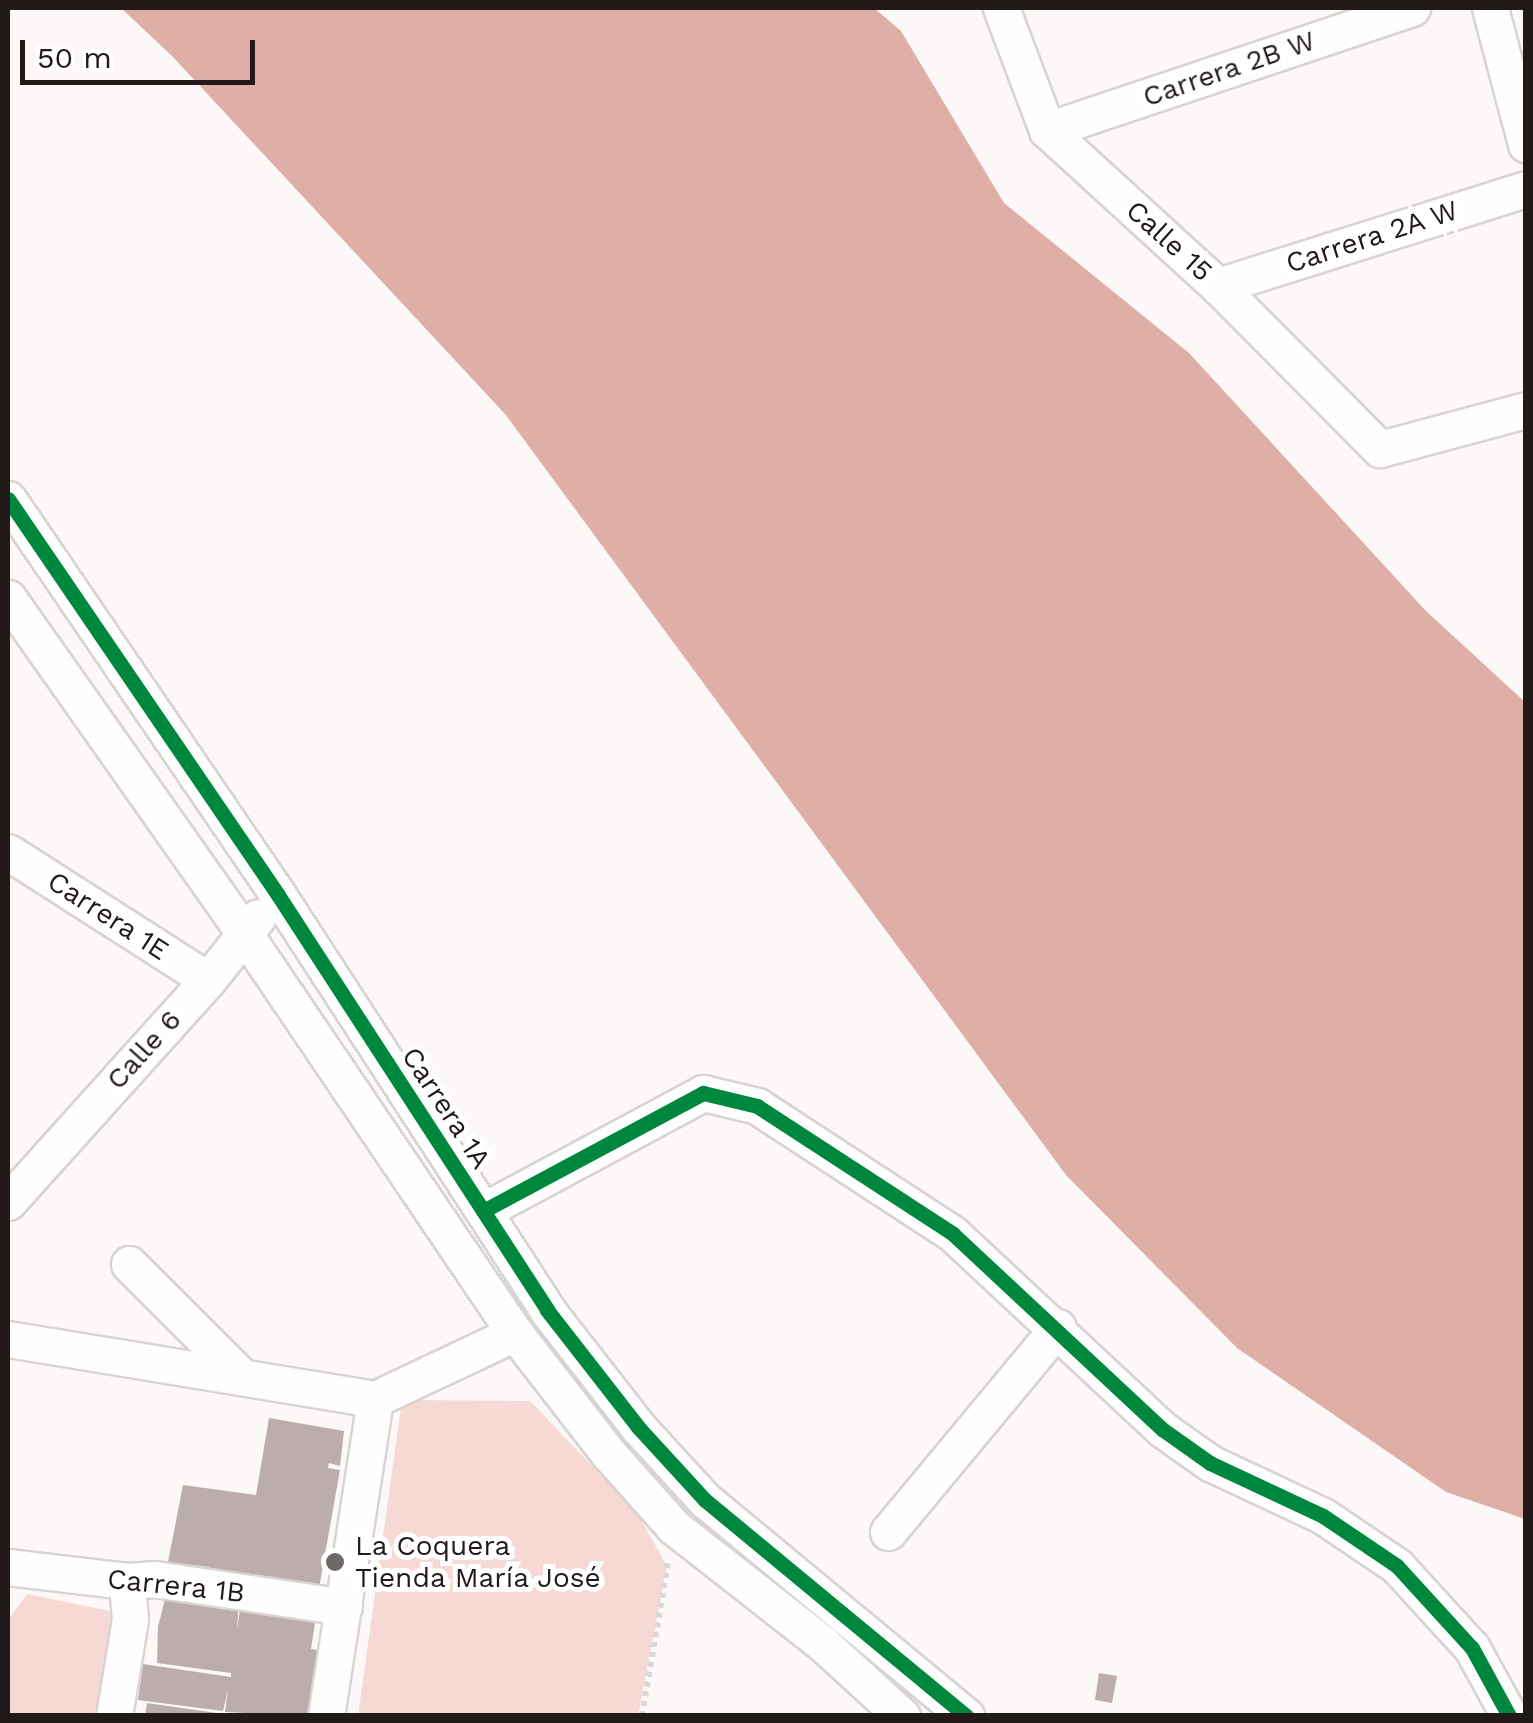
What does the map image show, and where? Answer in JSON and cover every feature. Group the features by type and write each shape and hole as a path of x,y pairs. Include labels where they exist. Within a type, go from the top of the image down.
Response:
{"street":[{"name":"Calle 15","path":"1002,8 1047,130 1218,286 1380,449 1526,410"},
{"name":"Carrera 2B W","path":"1047,130 1412,8"},
{"path":"1490,8 1526,144"},
{"name":"Carrera 2A W","path":"1218,286 1526,188"},
{"name":"Carrera 1A","path":"8,499 278,895 548,1310 638,1427 705,1500 966,1716"},
{"path":"8,598 244,934 515,1334 608,1453 674,1528 822,1643 902,1716"},
{"name":"Carrera 1E","path":"8,852 208,980"},
{"name":"Calle 6","path":"8,1202 208,980 278,895"},
{"path":"482,1210 703,1093 757,1106 954,1234 1162,1429 1210,1463 1323,1516 1397,1566 1472,1648 1509,1716"},
{"path":"129,1264 242,1377"},
{"path":"888,1532 1058,1328"},
{"path":"8,1339 374,1398 515,1334"},
{"path":"326,1716 374,1398"},
{"name":"Carrera 1B","path":"8,1568 127,1581 155,1579 344,1607"},
{"path":"114,1716 130,1619 127,1581"}],"path":[{"path":"642,1716 674,1528"}],"shaded area":[{"path":"121,8 874,8 901,31 1004,203 1189,353 1426,611 1525,702 1525,1519 1446,1492 1237,1348 1066,1175 505,414 173,57"},
{"path":"402,1400 530,1401 637,1513 667,1566 638,1715 358,1716"},
{"path":"27,1594 115,1612 96,1715 8,1716 8,1620"}],"building":[{"path":"269,1418 344,1431 340,1466 329,1463 328,1468 340,1470 319,1588 245,1573 239,1580 207,1576 209,1567 168,1562 183,1485 256,1495"},
{"path":"166,1595 239,1601 237,1629 242,1598 317,1610 311,1649 323,1651 314,1716 225,1712 228,1689 223,1711 138,1700 143,1664 231,1677 231,1673 157,1663 158,1627"},
{"path":"1099,1673 1117,1676 1112,1703 1095,1700"},
{"path":"147,1703 217,1713 217,1716 145,1716"}],"cycle path":[{"path":"8,499 278,895 547,1310 638,1427 705,1500 966,1716"},
{"path":"483,1211 703,1093 757,1106 953,1234 1162,1429 1210,1463 1323,1516 1397,1566 1472,1648 1509,1716"}],"place":[{"name":"La Coquera Tienda María José","path":"335,1562"}]}
